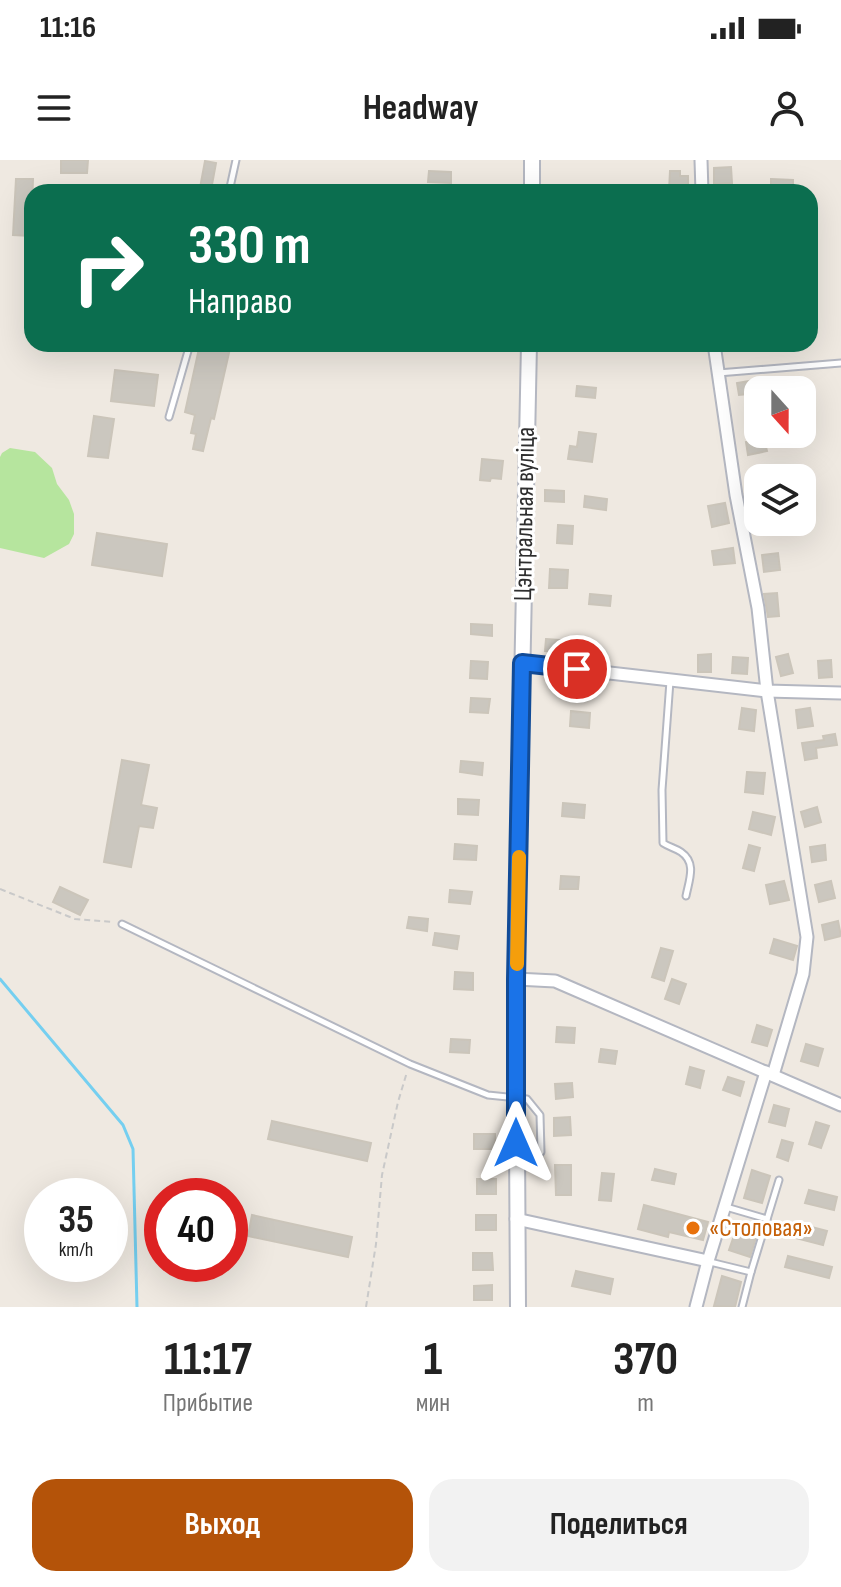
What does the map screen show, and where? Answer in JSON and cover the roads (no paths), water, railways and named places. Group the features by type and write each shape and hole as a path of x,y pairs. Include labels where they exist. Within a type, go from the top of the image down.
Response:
{"street":[{"path":"532,160 532,184"},
{"path":"701,160 702,184"},
{"name":"Цэнтральная вуліца","path":"518,1307 516,979 529,352"},
{"path":"696,1307 725,1207 803,974 807,937 767,691 758,608 736,495 715,352"},
{"path":"522,663 767,691 841,693"},
{"path":"516,979 555,981 841,1105"},
{"path":"516,1219 708,1261"}],"lane":[{"path":"231,184 236,160"},
{"path":"169,417 188,352"},
{"path":"718,373 841,363"},
{"path":"670,680 662,790 663,843 684,854 690,862 686,896"},
{"path":"122,924 410,1064 488,1095 527,1099 540,1115 541,1152 528,1163 516,1166"},
{"path":"742,1307 779,1180"},
{"path":"725,1207 767,1219"},
{"path":"708,1261 751,1272"}],"waterway":[{"path":"0,979 123,1125 133,1149 137,1307"}],"place":[{"name":"«Столовая»","path":"693,1228"}]}
